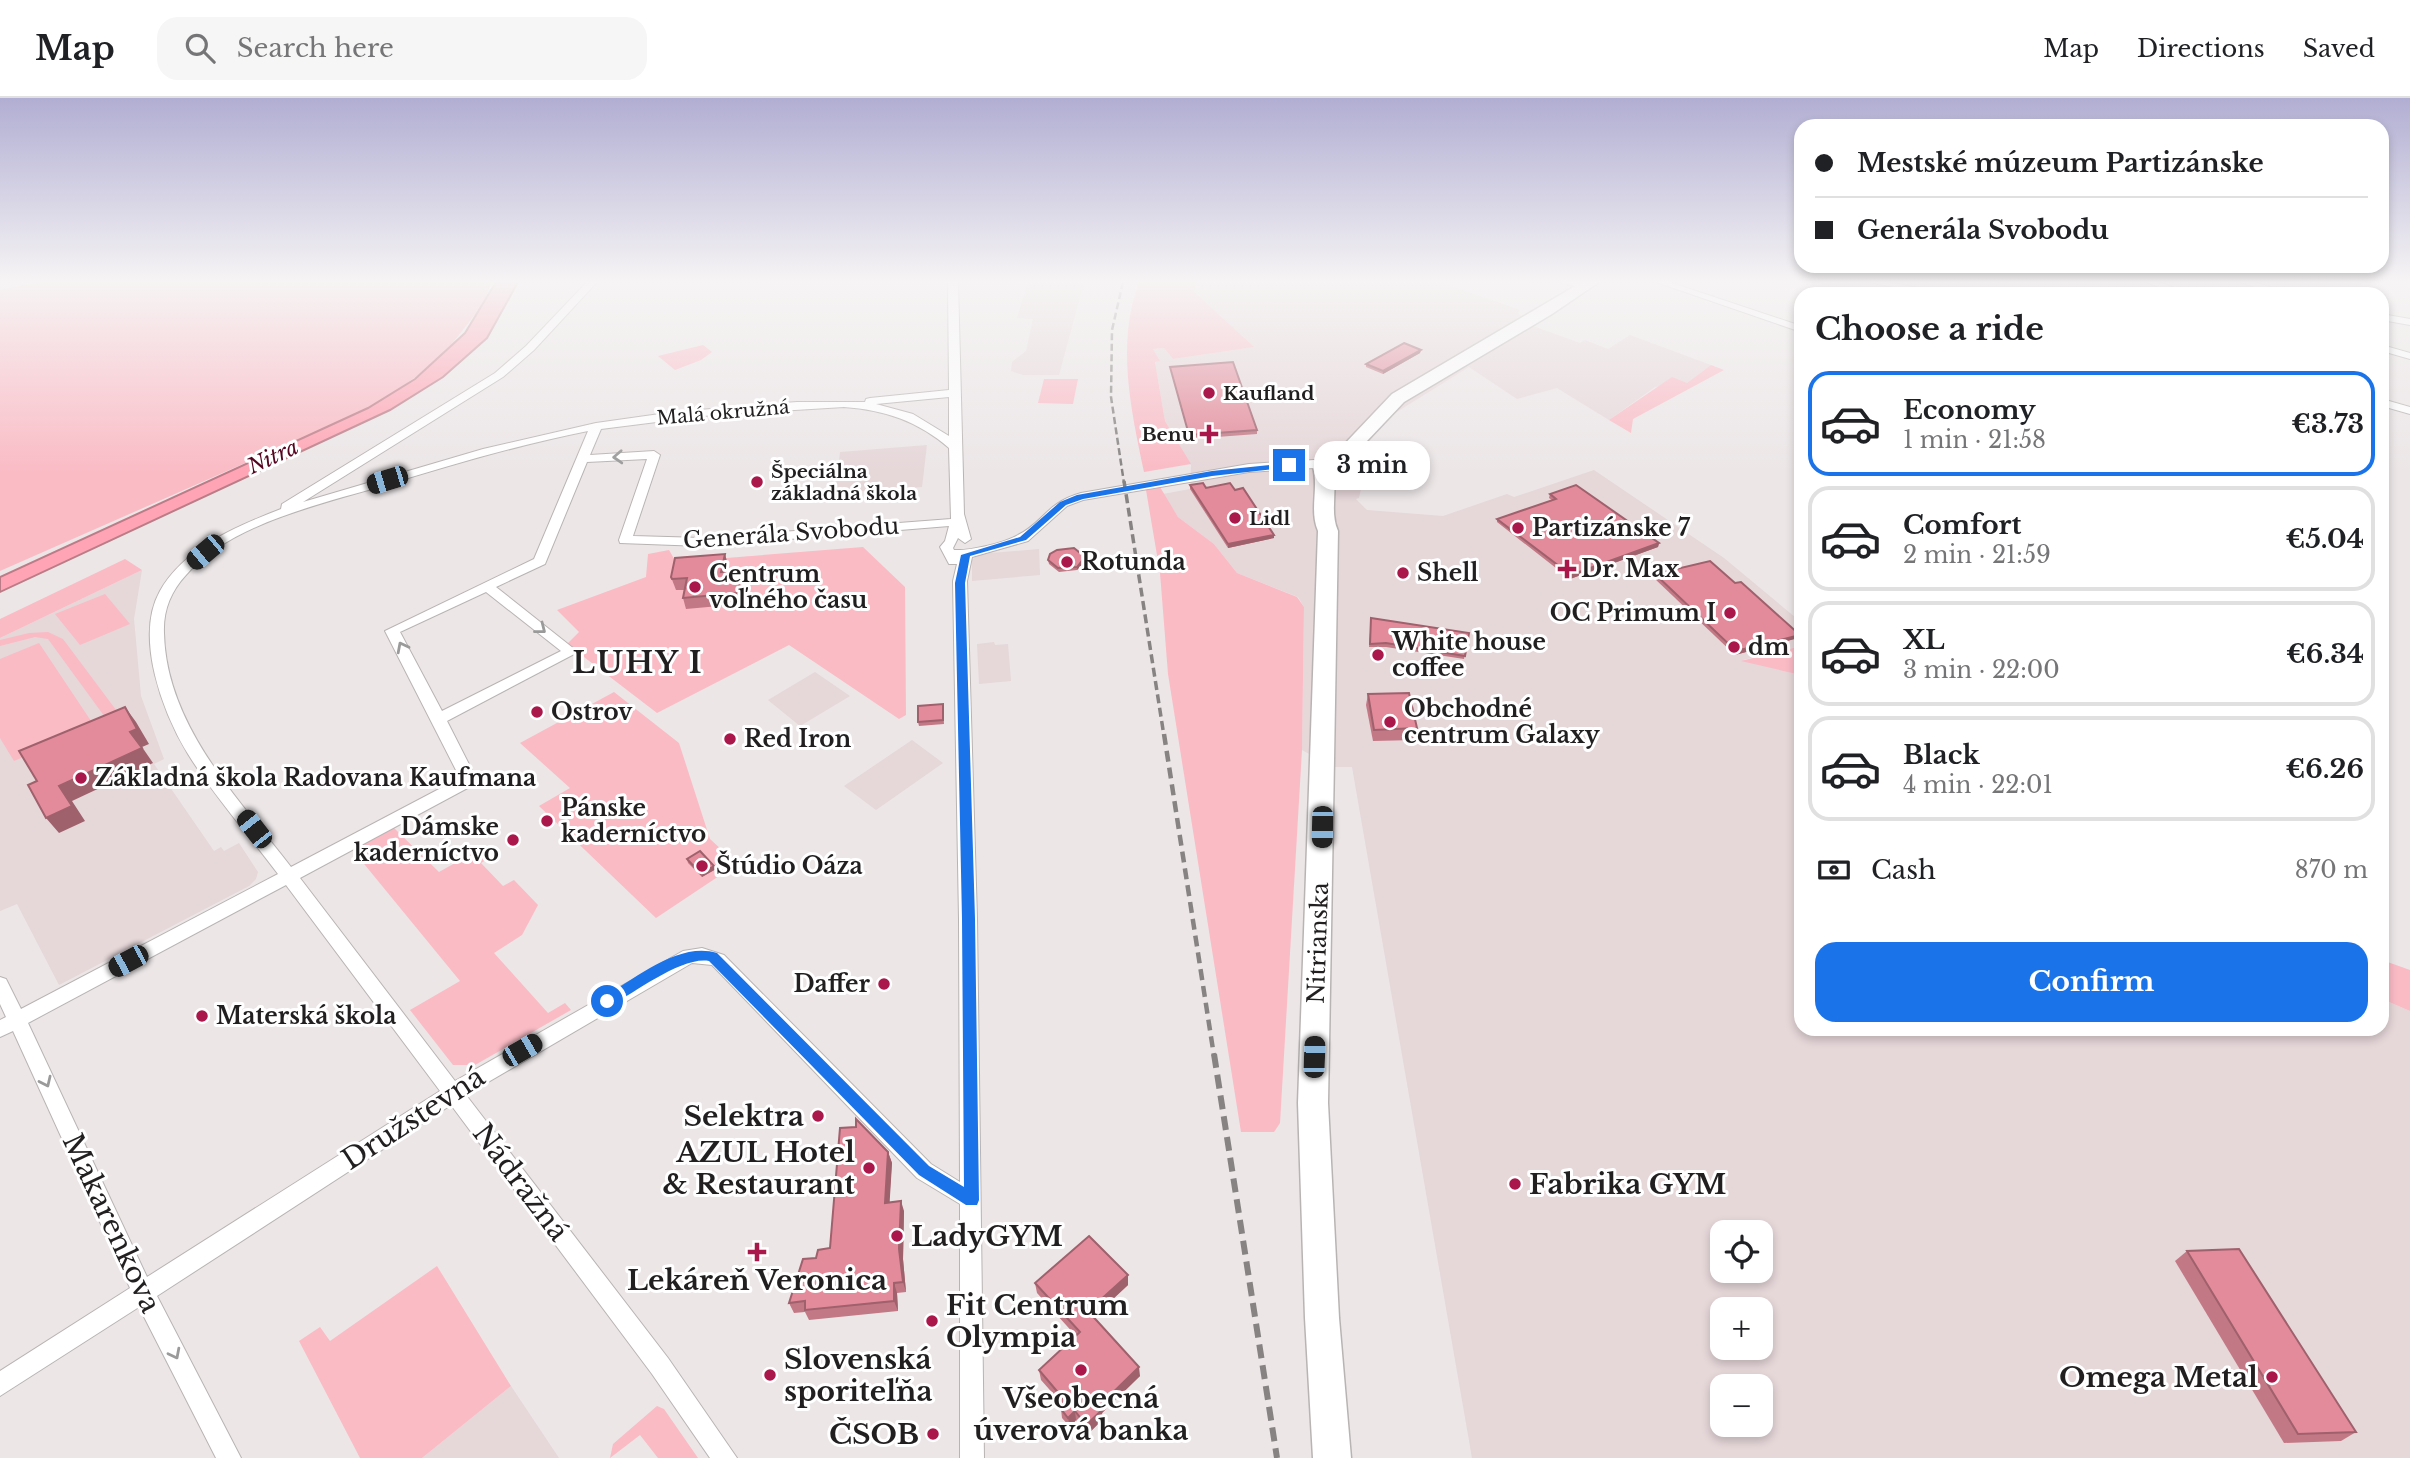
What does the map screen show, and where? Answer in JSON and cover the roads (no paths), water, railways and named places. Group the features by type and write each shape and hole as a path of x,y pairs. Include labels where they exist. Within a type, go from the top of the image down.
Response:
{"main road":[{"path":"1326,460 1398,398 1486,345"},
{"name":"Nitrianska","path":"1326,460 1339,481 1335,518 1328,531 1327,553 1324,773 1313,1103 1322,1318 1332,1458"}],"street":[{"path":"273,516 499,375 532,345"},
{"path":"955,345 957,518 964,547 960,581 968,919 972,1458"},
{"path":"2389,350 2410,356"},
{"name":"Malá okružná","path":"200,759 180,725 167,690 160,659 158,611 167,589 205,552 241,531 273,516 465,457 596,426 717,412 850,404 956,393"},
{"name":"Malá okružná","path":"850,404 907,415 939,432 955,447"},
{"path":"2389,404 2410,411"},
{"path":"9,1025 469,780 392,631 533,566 543,558 596,426"},
{"name":"Generála Svobodu","path":"583,459 654,455 625,540 702,542 957,518"},
{"path":"964,547 1022,538 1063,503 1081,497 1249,468 1326,460"},
{"path":"435,713 571,652 488,587"},
{"name":"Nádražná","path":"200,759 660,1366 724,1458"},
{"name":"Družstevná","path":"0,1384 453,1091 680,960 702,955 713,957 720,963 924,1171 971,1200"},
{"name":"Makarenkova","path":"0,985 9,1025 229,1458"}],"water":[{"name":"Nitra","path":"451,345 479,345 443,377 390,410 0,592 0,577 368,408 415,379"}],"railway":[{"path":"1112,345 1111,397 1124,483"},
{"path":"1124,481 1164,736"},
{"path":"1164,734 1214,1056"},
{"path":"1214,1054 1277,1458"}],"place":[{"name":"Kaufland","path":"1209,393"},
{"name":"Benu","path":"1209,434"},
{"name":"Špeciálna základná škola","path":"757,482"},
{"name":"Lidl","path":"1235,518"},
{"name":"Partizánske 7","path":"1518,528"},
{"name":"Rotunda","path":"1067,562"},
{"name":"Dr. Max","path":"1567,569"},
{"name":"Shell","path":"1403,573"},
{"name":"Centrum voľného času","path":"695,587"},
{"name":"OC Primum I","path":"1730,613"},
{"name":"dm","path":"1734,647"},
{"name":"White house coffee","path":"1378,655"},
{"name":"Ostrov","path":"537,712"},
{"name":"Obchodné centrum Galaxy","path":"1390,722"},
{"name":"Red Iron","path":"730,739"},
{"name":"Základná škola Radovana Kaufmana","path":"81,778"},
{"name":"Pánske kaderníctvo","path":"547,821"},
{"name":"Dámske kaderníctvo","path":"513,840"},
{"name":"Štúdio Oáza","path":"702,866"},
{"name":"Daffer","path":"884,984"},
{"name":"Materská škola","path":"202,1016"},
{"name":"Selektra","path":"818,1116"},
{"name":"AZUL Hotel & Restaurant","path":"869,1168"},
{"name":"Fabrika GYM","path":"1515,1184"},
{"name":"LadyGYM","path":"897,1236"},
{"name":"Lekáreň Veronica","path":"757,1252"},
{"name":"Fit Centrum Olympia","path":"932,1321"},
{"name":"Všeobecná úverová banka","path":"1081,1370"},
{"name":"Slovenská sporiteľňa","path":"770,1375"},
{"name":"Omega Metal","path":"2272,1377"},
{"name":"ČSOB","path":"933,1434"}],"district":[{"name":"LUHY I","path":"638,663"}]}
